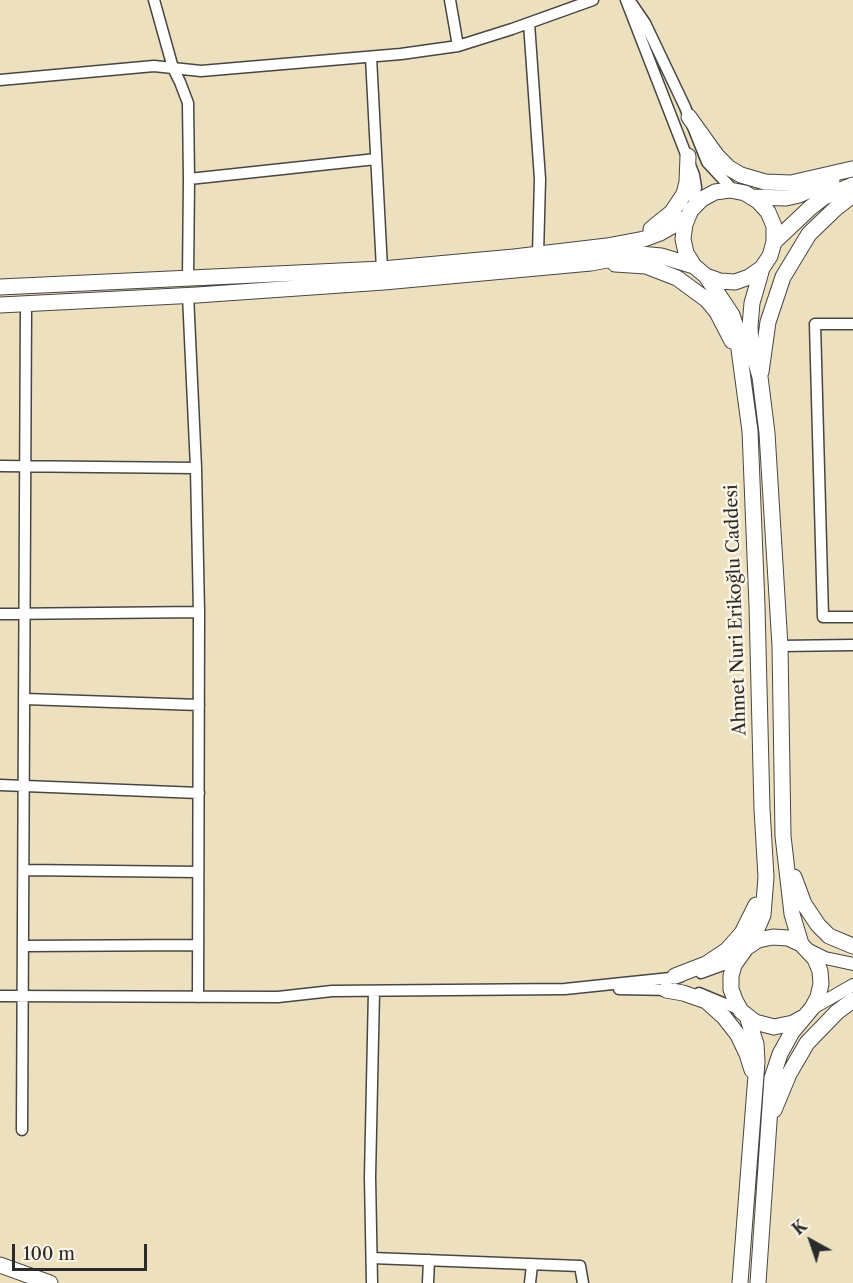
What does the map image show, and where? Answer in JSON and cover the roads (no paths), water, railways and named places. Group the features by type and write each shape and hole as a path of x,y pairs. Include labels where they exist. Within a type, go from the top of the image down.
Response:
{"main road":[{"path":"689,117 717,156 729,168 753,179 791,183 852,169"},
{"path":"629,242 661,223 679,204 687,182 688,156"},
{"path":"751,197 786,198 799,195 852,169"},
{"path":"774,242 805,212 825,197 853,185"},
{"path":"700,271 686,254 683,239 685,224 702,199 715,192 734,191 758,201 768,212 774,226 774,242 770,256 762,268 752,303 750,326 752,346 760,377 767,433 780,646 783,836 792,914 804,947"},
{"path":"760,377 768,321 783,277 809,234 853,195"},
{"path":"0,287 382,269 538,254 629,242 660,234 691,213"},
{"path":"0,305 384,282 591,263 640,254 661,256 720,281 735,282 749,277 762,268"},
{"path":"591,263 646,266 677,278 701,295 717,312 740,360"},
{"name":"Ahmet Nuri Erikoğlu Caddesi","path":"700,271 732,315 738,339 750,431 766,876 763,915 753,938 743,951"},
{"path":"783,836 797,888 818,925 830,936 853,946"},
{"path":"675,976 706,963 735,941 748,923 766,876"},
{"path":"740,1283 755,1091 756,1044 744,1013 735,1000 731,989 731,976 734,965 743,951 758,940 773,937 788,938 804,947 815,959 820,971 821,984 818,997 792,1032 775,1066 772,1078 758,1283"},
{"path":"666,990 706,1001 724,1017 738,1035 747,1054 755,1091"},
{"path":"768,1127 798,1056 816,1032 853,1000"},
{"path":"744,1013 764,1025 774,1027 784,1026 807,1013"},
{"path":"0,1265 50,1283"}],"street":[{"path":"154,0 173,68 188,103 188,279"},
{"path":"450,0 458,46"},
{"path":"0,80 154,66 201,71 371,57 458,46 529,24 593,0"},
{"path":"627,0 645,23 689,117 707,162 734,191"},
{"path":"627,0 696,181 691,213"},
{"path":"529,24 540,179 538,254"},
{"path":"371,57 382,269"},
{"path":"189,179 376,159"},
{"path":"188,295 196,468 199,612 198,997"},
{"path":"22,1130 26,304"},
{"path":"853,324 815,324 822,617 853,617"},
{"path":"0,466 196,468"},
{"path":"0,614 199,612"},
{"path":"780,646 853,645"},
{"path":"25,699 199,705"},
{"path":"0,785 198,793"},
{"path":"24,870 198,872"},
{"path":"24,946 198,945"},
{"path":"804,947 825,958 853,964"},
{"path":"0,996 278,997 332,991 565,988 690,976 731,961 743,951"},
{"path":"807,1013 853,985"},
{"path":"591,986 701,993 744,1013"},
{"path":"372,1283 370,1177 374,991"},
{"path":"372,1258 580,1266 583,1283"},
{"path":"428,1283 429,1260"},
{"path":"531,1283 532,1265"}]}
